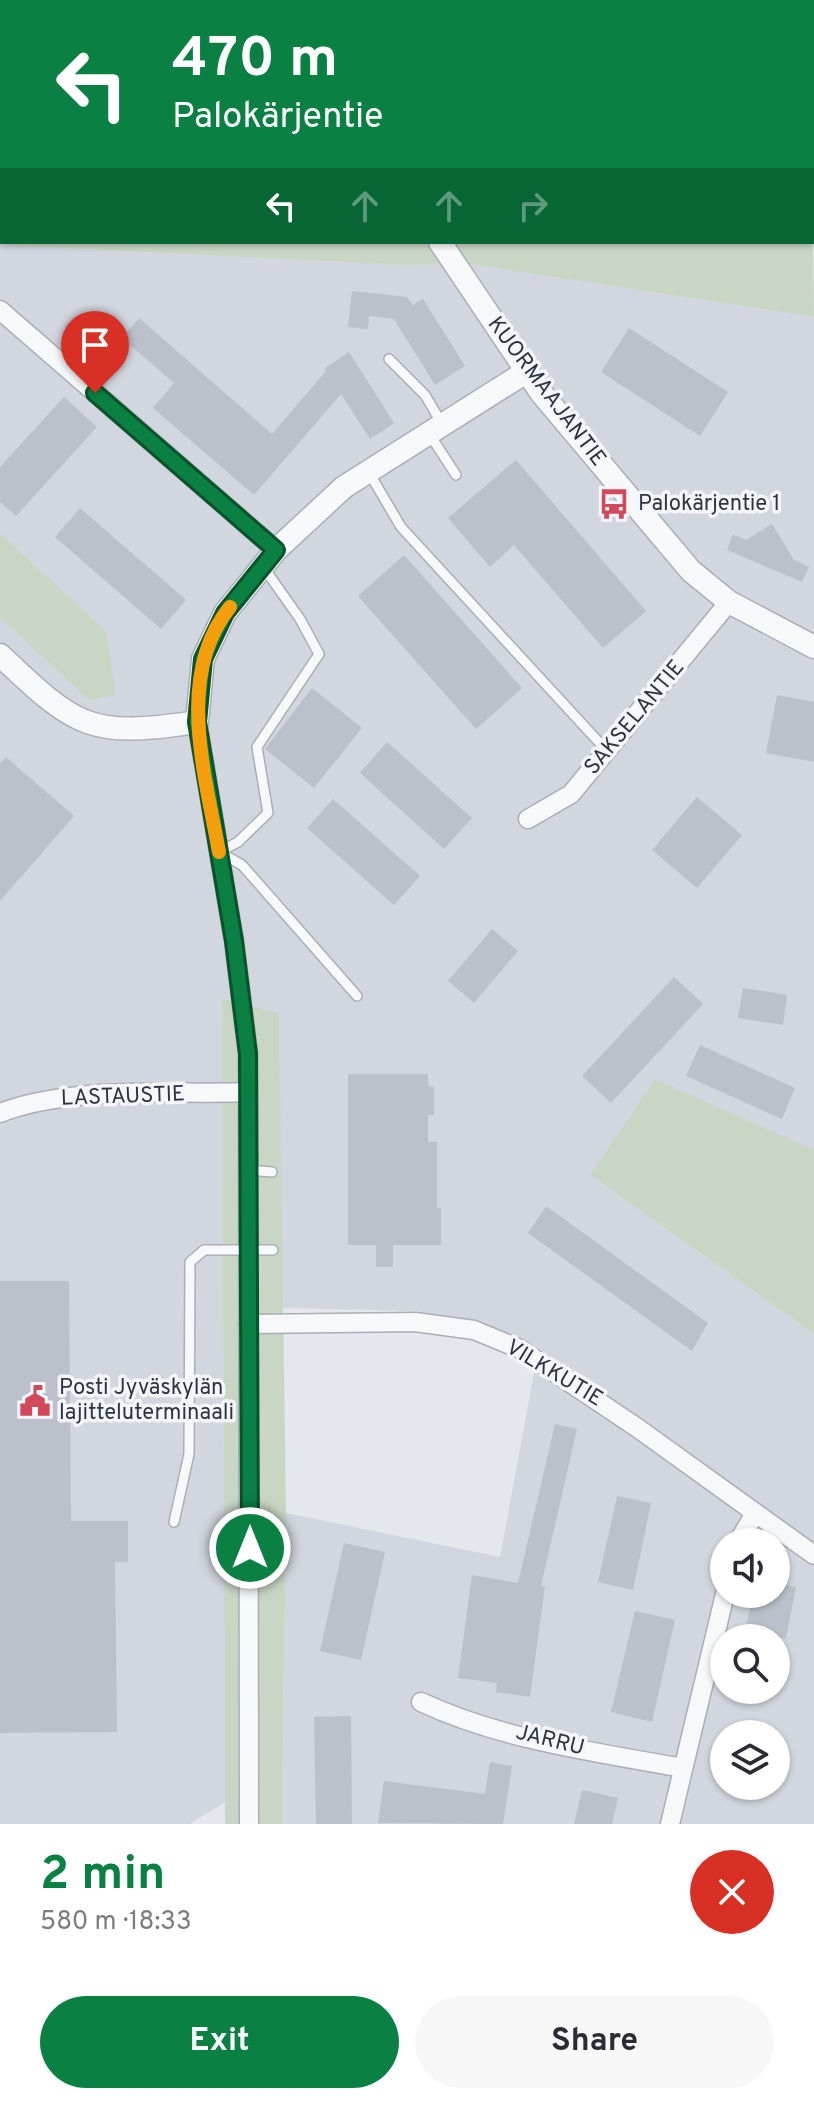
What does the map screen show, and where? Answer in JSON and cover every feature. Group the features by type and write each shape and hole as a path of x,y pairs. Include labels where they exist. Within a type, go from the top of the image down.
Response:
{"street":[{"name":"KUORMAAJANTIE","path":"441,244 526,372 642,516 691,571 729,602 814,647"},
{"path":"0,310 269,558"},
{"path":"249,1824 248,1092 245,1017 197,722 203,659 225,613 269,558 344,487 526,372"},
{"name":"SAKSELANTIE","path":"528,819 571,794 729,602"},
{"path":"0,655 53,706 85,724 123,730 197,722"},
{"name":"LASTAUSTIE","path":"0,1113 23,1104 77,1097 248,1092"},
{"name":"VILKKUTIE","path":"248,1324 415,1322 474,1330 520,1349 567,1379 814,1555"},
{"path":"746,1528 754,1515"},
{"path":"670,1824 722,1608"},
{"name":"JARRU","path":"421,1702 453,1717 569,1746 682,1768"}],"lane":[{"path":"389,359 425,395 435,428 456,475"},
{"path":"368,471 401,527 607,751"},
{"path":"219,852 238,842 268,813 257,747 319,654 269,558"},
{"path":"219,852 242,865 357,996"},
{"path":"249,1170 272,1172"},
{"path":"174,1522 189,1454 190,1262 204,1250 273,1250"}],"shaded area":[{"path":"0,245 404,265 469,264 814,317 814,1151 590,1175 814,1334 814,1824 282,1824 286,1513 500,1557 534,1373 548,1354 524,1339 481,1322 417,1311 282,1308 279,1014 222,1000 225,1802 190,1824 0,1824 0,617 89,699 106,631 0,533"}],"green space":[{"path":"813,244 814,317 469,264 404,265 0,245"},
{"path":"0,533 106,631 116,695 89,700 0,617"},
{"path":"222,999 279,1013 286,1513 282,1824 225,1824"},
{"path":"655,1079 814,1150 814,1334 590,1175"}],"building":[{"path":"352,291 407,297 413,305 423,299 465,366 435,385 394,319 369,316 368,329 348,327"},
{"path":"139,318 272,434 326,371 325,368 349,352 394,423 370,439 341,394 254,495 153,408 174,383 122,338"},
{"path":"629,328 728,392 700,436 601,372"},
{"path":"64,397 97,427 16,516 0,502 0,467"},
{"path":"516,460 646,611 603,648 514,545 490,567 448,518"},
{"path":"80,508 186,600 161,629 55,537"},
{"path":"772,524 794,560 809,567 802,582 727,550 733,534 746,540"},
{"path":"404,555 522,688 476,729 358,596"},
{"path":"312,688 362,728 314,788 265,749"},
{"path":"777,695 814,702 814,762 766,753"},
{"path":"387,742 472,818 444,849 360,773"},
{"path":"6,757 74,816 0,901 0,763"},
{"path":"697,797 742,835 697,888 652,850"},
{"path":"333,799 420,876 394,905 307,828"},
{"path":"492,929 518,951 474,1003 448,981"},
{"path":"674,977 703,1004 611,1103 582,1076"},
{"path":"743,988 787,995 783,1025 738,1018"},
{"path":"700,1045 795,1088 782,1119 686,1076"},
{"path":"348,1074 428,1074 428,1086 434,1087 434,1115 428,1115 428,1142 437,1142 437,1208 441,1208 441,1245 393,1245 393,1267 376,1267 376,1245 348,1245"},
{"path":"546,1206 708,1323 692,1351 528,1233"},
{"name":"Posti Jyväskylän lajitteluterminaali","path":"0,1281 69,1281 71,1521 128,1521 128,1562 115,1562 117,1732 0,1733"},
{"path":"555,1424 577,1429 541,1586 545,1586 530,1697 496,1692 497,1683 458,1678 472,1575 518,1583"},
{"path":"617,1496 651,1503 633,1590 598,1582"},
{"path":"344,1543 385,1552 361,1660 320,1651"},
{"path":"790,1586 796,1587 789,1624 747,1624 750,1608 790,1608"},
{"path":"635,1611 675,1620 652,1722 611,1712"},
{"path":"351,1716 352,1824 316,1824 314,1717"},
{"path":"490,1762 512,1766 503,1824 378,1823 384,1781 485,1794"},
{"path":"582,1790 618,1798 612,1824 574,1824"}],"slow traffic":[{"path":"219,852 197,722 203,659 230,607"}],"place":[{"name":"Palokärjentie 1","path":"614,504"},
{"name":"Posti Jyväskylän lajitteluterminaali","path":"35,1401"}],"route":[{"path":"95,393 276,550 225,613 203,659 197,722 234,941 248,1054 250,1548"}]}
